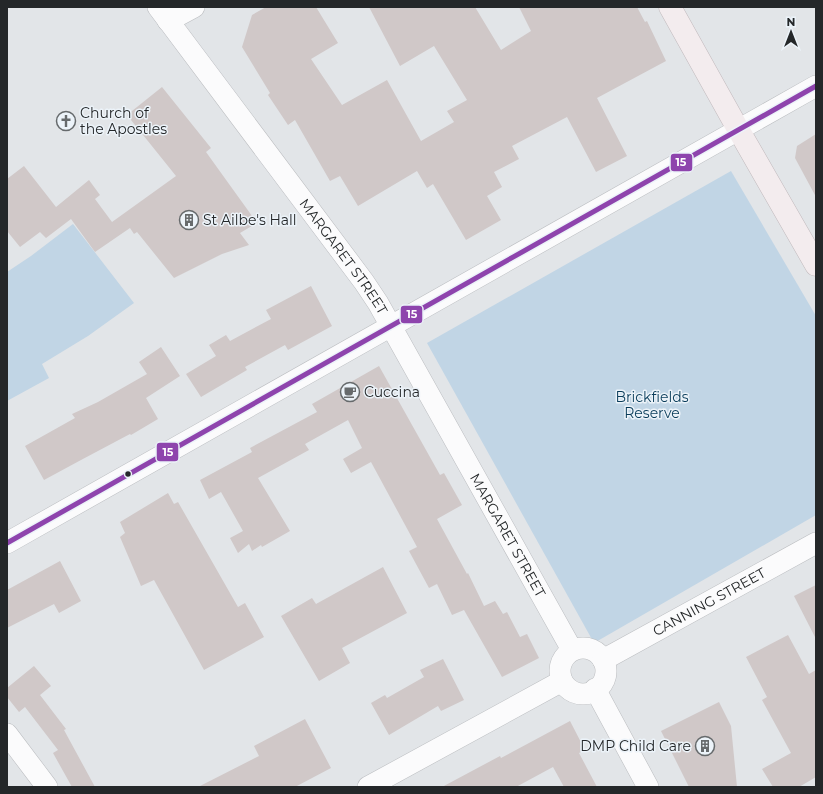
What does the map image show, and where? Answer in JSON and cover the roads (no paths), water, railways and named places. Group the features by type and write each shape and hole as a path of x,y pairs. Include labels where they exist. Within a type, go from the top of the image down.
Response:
{"highway":[{"path":"670,7 738,130 816,265"}],"street":[{"path":"163,14 194,7"},
{"name":"MARGARET STREET","path":"163,14 364,282 391,325 572,650"},
{"path":"7,542 816,86"},
{"name":"CANNING STREET","path":"603,660 816,543"},
{"path":"579,648 593,650 599,654 603,660 606,673 600,685 588,693 573,691 562,681 560,667 562,660 566,654 572,650 579,648"},
{"path":"368,787 562,681"},
{"path":"595,689 648,787"},
{"path":"7,734 47,787"}],"place":[{"name":"Church of the Apostles","path":"66,121"},
{"name":"St Ailbe's Hall","path":"189,220"},
{"name":"Cuccina","path":"350,392"},
{"name":"DMP Child Care","path":"705,746"}],"park label":[{"name":"Brickfields Reserve","path":"652,406"}]}
